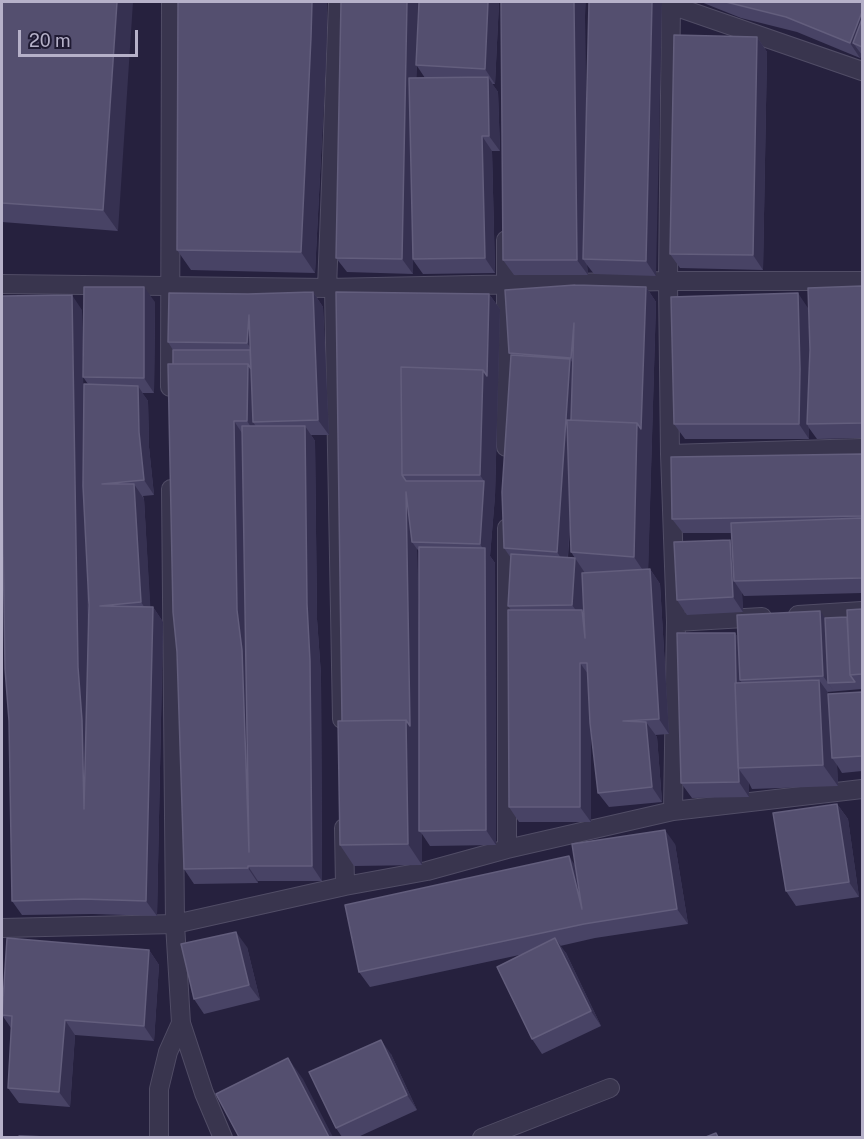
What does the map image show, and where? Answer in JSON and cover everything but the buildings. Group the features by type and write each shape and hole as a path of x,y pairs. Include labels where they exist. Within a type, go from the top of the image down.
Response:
{"street":[{"path":"170,405 171,2"},
{"path":"338,2 330,288 342,731"},
{"path":"673,811 676,622 670,454 668,281 670,3 862,71"},
{"path":"506,225 506,460"},
{"path":"2,284 330,288 668,281 862,281"},
{"path":"670,454 862,448"},
{"path":"171,476 175,924 181,1023 204,1092 223,1137"},
{"path":"507,508 507,849"},
{"path":"676,622 862,611"},
{"path":"2,928 175,924 345,886 427,871 507,849 673,811 862,789"},
{"path":"344,814 345,886"},
{"path":"159,1137 159,1089 168,1052 181,1023"},
{"path":"482,1137 610,1088"}]}
